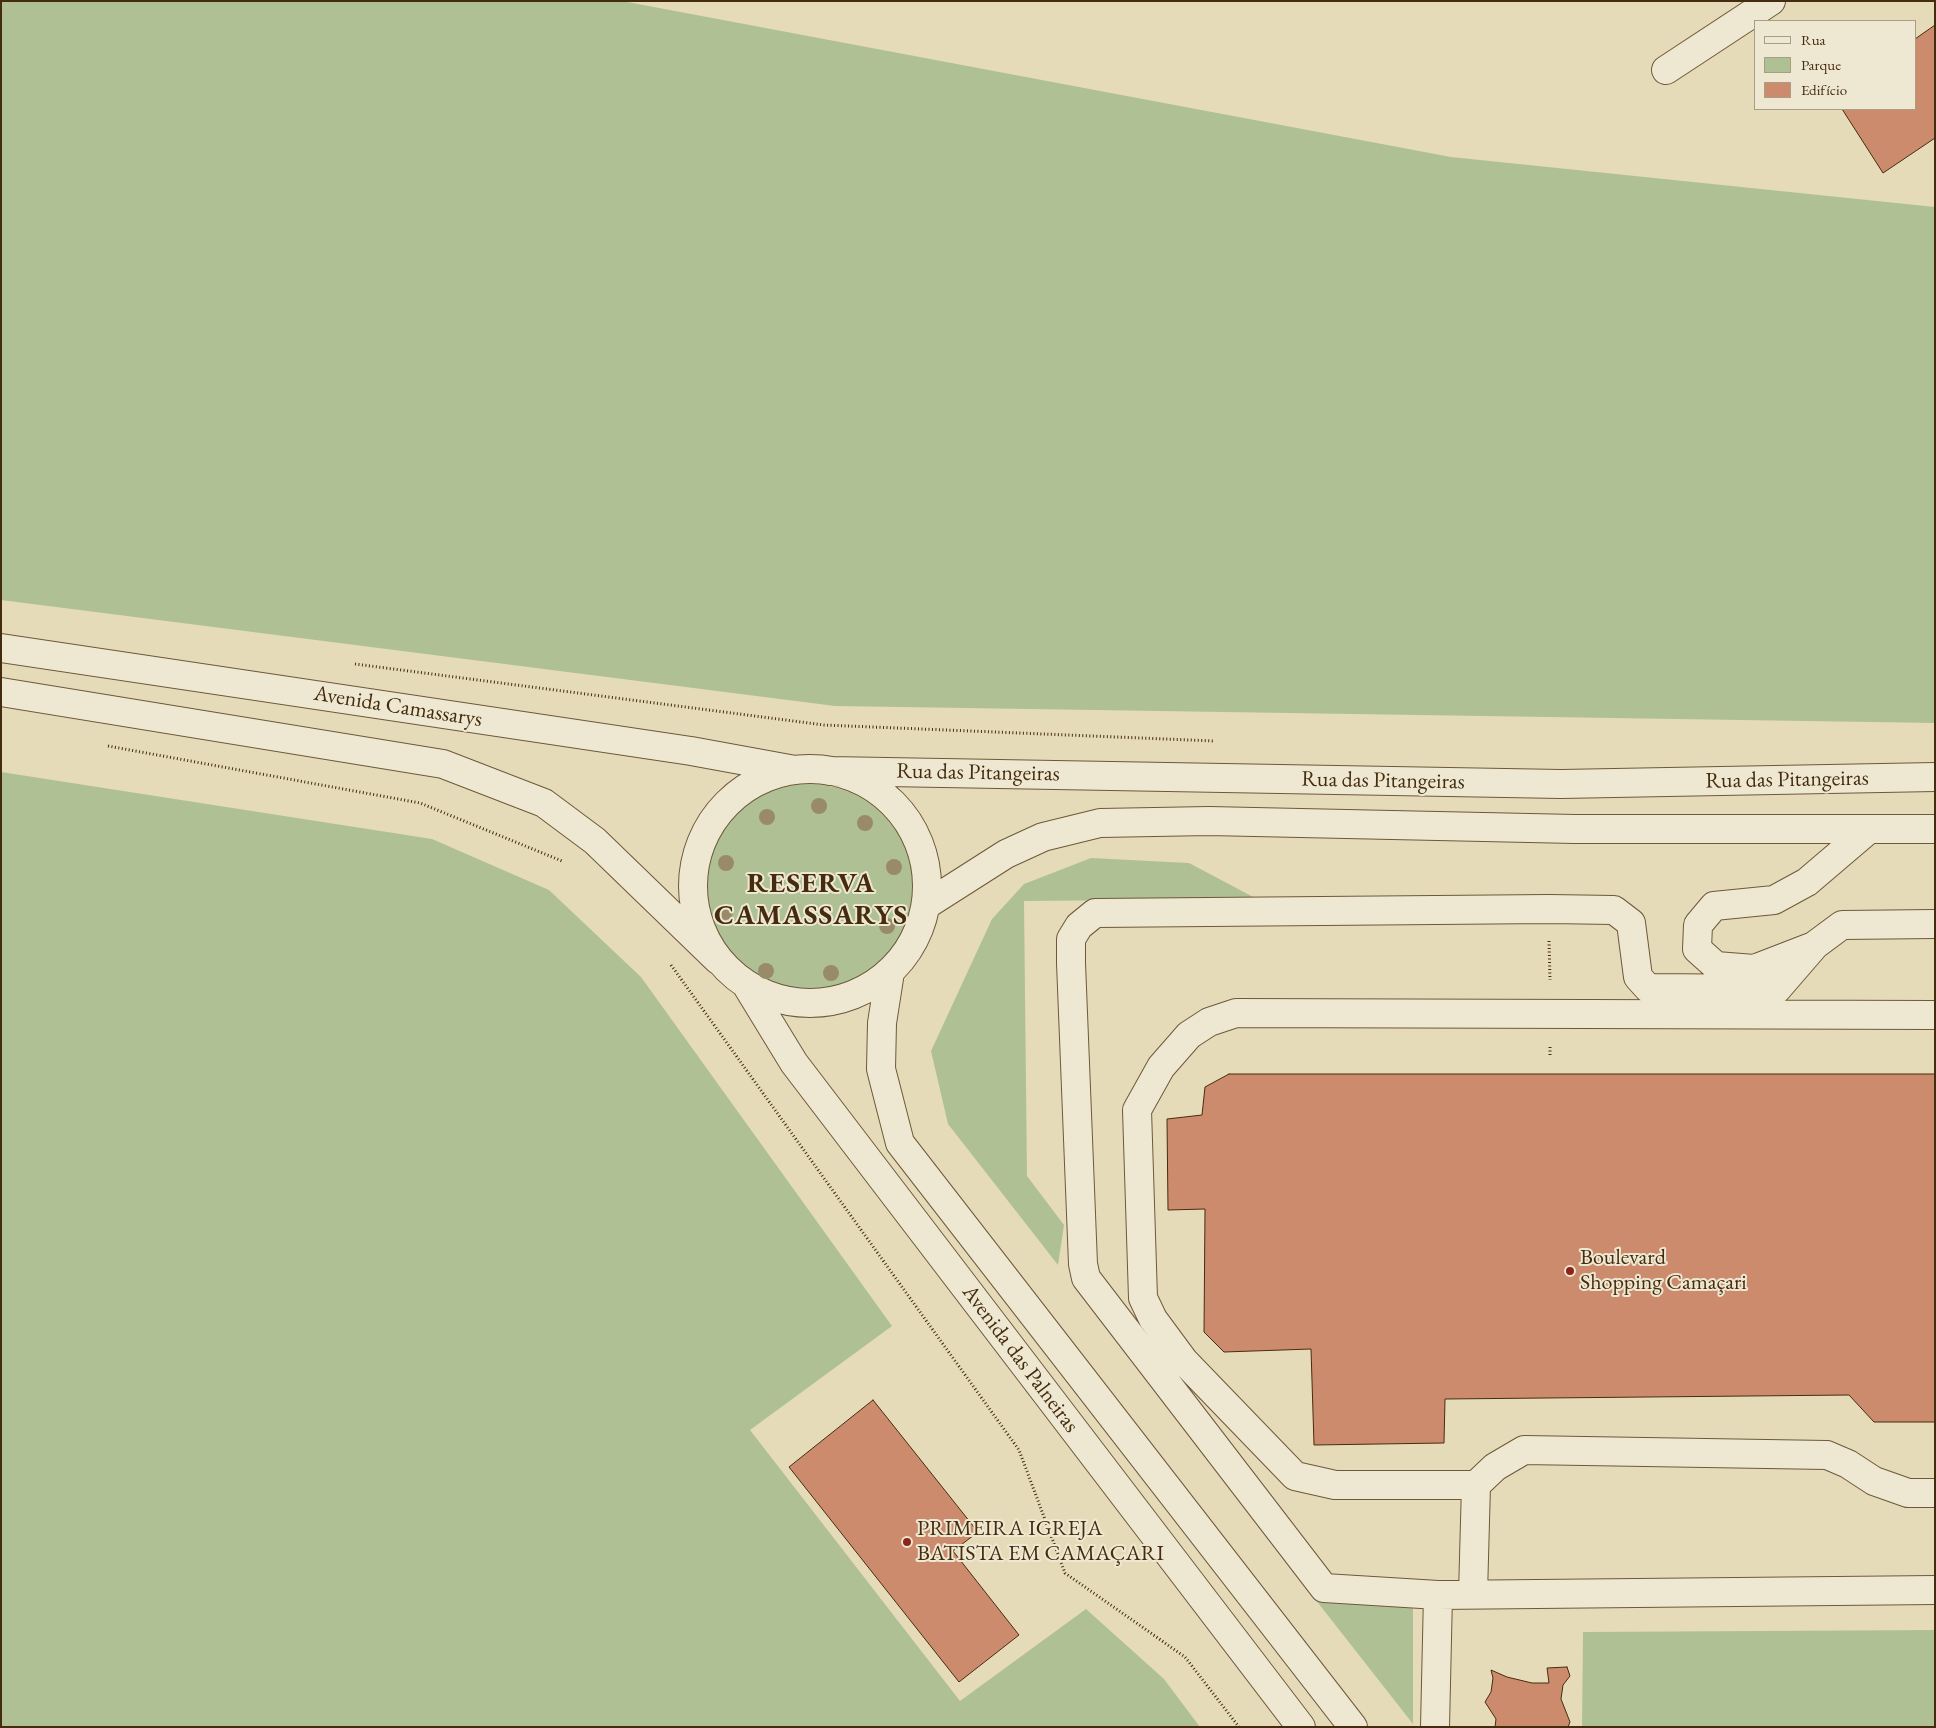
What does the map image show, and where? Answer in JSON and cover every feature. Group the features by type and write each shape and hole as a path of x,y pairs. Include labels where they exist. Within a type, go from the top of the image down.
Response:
{"street":[{"path":"1666,70 1771,1"},
{"name":"Avenida Camassarys","path":"1,648 681,750 794,770"},
{"path":"1,692 443,764 544,803 595,841 747,986 782,1001 821,1004 858,994 890,972 913,941 926,904 926,868 915,833 894,804 865,782 830,771"},
{"path":"718,960 700,930 692,895 695,860 708,827 731,800 761,780 794,770"},
{"name":"Rua das Pitangeiras","path":"794,770 1561,784 1935,777"},
{"name":"Rua das Pitangeiras","path":"926,904 1006,854 1043,837 1100,823 1209,821 1575,829 1935,829"},
{"path":"1815,945 1754,969 1716,966 1697,949 1698,925 1714,906 1774,900 1782,896 1807,882 1868,830"},
{"path":"1935,924 1842,925 1815,945 1777,989 1648,988 1638,977 1631,923 1614,910 1095,913 1079,926 1071,939 1083,1264 1086,1278 1324,1588 1438,1595 1935,1590"},
{"name":"Avenida das Palneiras","path":"890,972 882,1023 881,1069 900,1143 1353,1727"},
{"name":"Avenida das Palneiras","path":"747,986 794,1063 1301,1727"},
{"path":"1476,1485 1336,1485 1295,1476 1184,1361 1152,1319 1143,1298 1137,1110 1161,1067 1189,1034 1209,1022 1236,1013 1935,1016"},
{"path":"1473,1594 1476,1485 1495,1466 1524,1450 1827,1455 1848,1464 1874,1481 1908,1493 1935,1493"},
{"path":"1435,1727 1438,1595"}],"path":[{"path":"348,663 824,725 1222,742"},
{"path":"99,745 420,803 567,863"},
{"path":"1549,909 1550,1055"},
{"path":"669,962 1019,1450 1065,1573 1186,1657 1239,1727"}],"green space":[{"path":"1,1 622,1 1451,157 1935,207 1935,723 835,706 1,600"},
{"path":"1,772 432,839 549,890 641,977 892,1326 750,1430 960,1701 1086,1609 1164,1679 1200,1727 1,1727"},
{"path":"799,784 819,784 839,788 858,796 883,814 896,830 905,848 913,878 909,918 905,928 896,946 883,962 867,975 839,988 819,992 799,992 779,988 760,980 735,962 722,946 709,918 705,898 705,878 709,858 717,839 735,814 751,801 779,788"},
{"path":"1091,858 1189,863 1257,899 1024,901 1027,1176 1064,1225 1058,1265 948,1124 931,1051 992,919 1024,884"},
{"path":"1315,1599 1413,1607 1413,1724"},
{"path":"1935,1630 1935,1727 1582,1727 1583,1632"}],"building":[{"path":"1935,25 1935,138 1883,173 1843,110 1916,110 1916,38"},
{"name":"Boulevard Shopping Camaçari","path":"1229,1074 1935,1074 1935,1422 1874,1422 1849,1395 1445,1399 1444,1443 1314,1445 1311,1349 1224,1352 1204,1332 1205,1209 1168,1210 1167,1119 1202,1115 1205,1087"},
{"name":"PRIMEIRA IGREJA BATISTA EM CAMAÇARI","path":"873,1400 978,1532 953,1551 1019,1635 959,1682 789,1467"},
{"path":"1567,1667 1570,1676 1563,1685 1561,1699 1570,1722 1568,1727 1495,1727 1496,1719 1485,1702 1491,1692 1493,1678 1491,1670 1507,1677 1532,1683 1549,1683 1547,1668"}],"place":[{"name":"Boulevard Shopping Camaçari","path":"1570,1271"},
{"name":"PRIMEIRA IGREJA BATISTA EM CAMAÇARI","path":"907,1542"}],"district":[{"name":"RESERVA CAMASSARYS","path":"811,900"}]}
